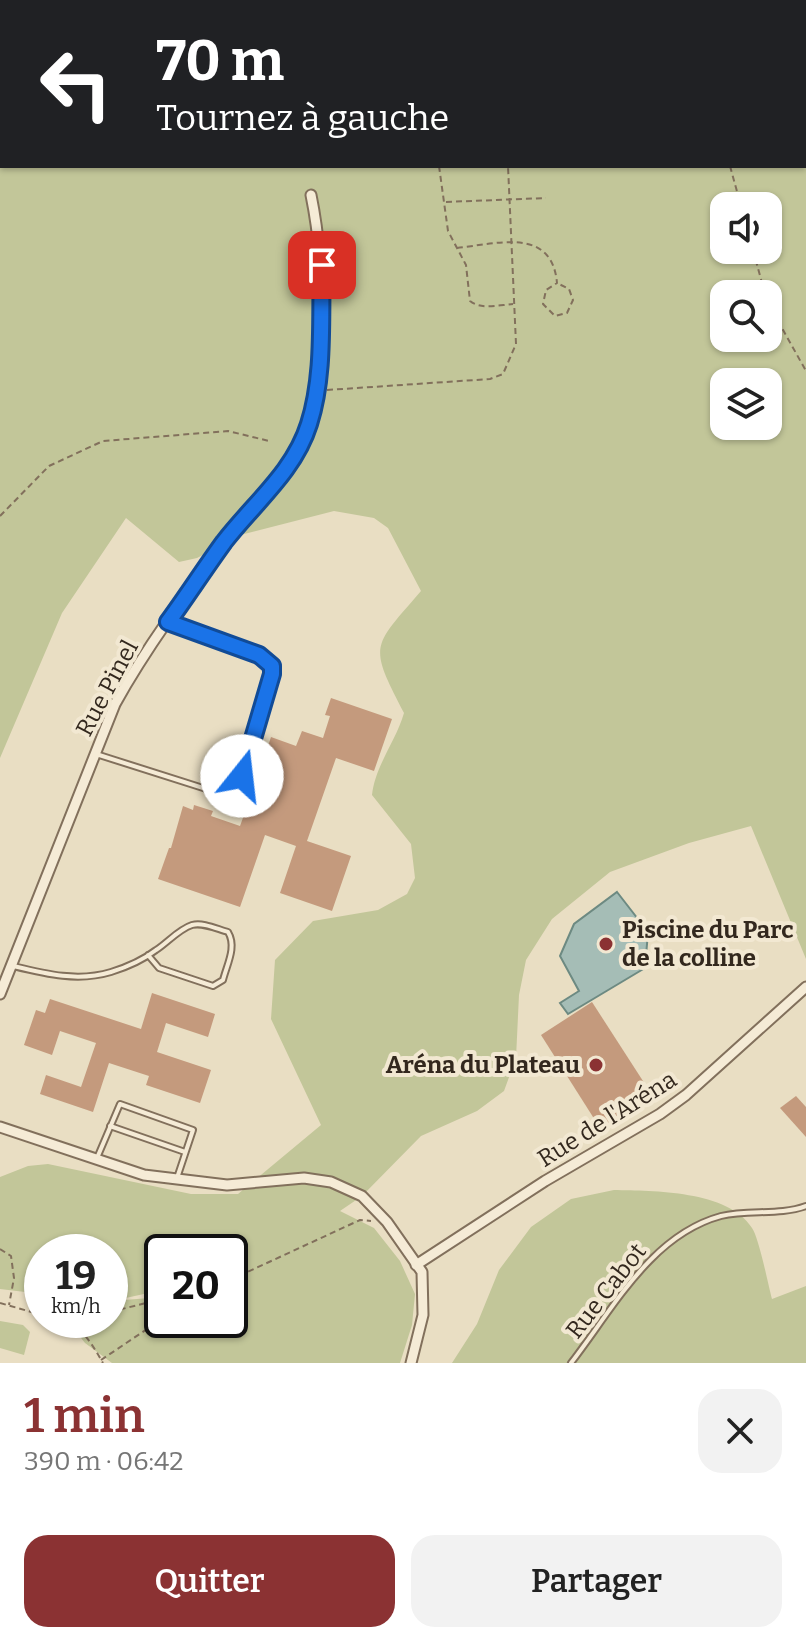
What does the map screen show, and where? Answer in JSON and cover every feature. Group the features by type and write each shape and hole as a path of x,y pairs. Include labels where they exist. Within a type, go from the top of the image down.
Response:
{"street":[{"name":"Rue Pinel","path":"0,994 121,692 225,541 265,497 297,453 309,425 318,391 322,265 311,195"},
{"name":"Rue de l'Aréna","path":"416,1265 545,1181 660,1114 686,1095 806,987"},
{"path":"0,1127 144,1175 227,1185 287,1178 314,1179 342,1186 362,1196 387,1222 422,1272 424,1308 411,1363"}],"lane":[{"path":"94,754 222,794 231,794 238,788 272,666 259,655 168,622"},
{"path":"11,965 54,976 108,973 148,955 193,925 228,932 233,947 223,980 213,986 159,968 148,955"},
{"path":"96,1160 120,1104 193,1130 176,1179"},
{"path":"110,1126 185,1152"},
{"name":"Rue Cabot","path":"571,1363 652,1257 672,1241 691,1229 723,1216 792,1211 806,1206"}],"path":[{"path":"439,168 448,231 466,265 470,301 484,306 514,304"},
{"path":"318,391 490,379 503,374 516,344 508,168"},
{"path":"731,168 737,192"},
{"path":"445,202 546,198"},
{"path":"457,248 527,243 543,249 552,261 557,283"},
{"path":"557,283 569,289 573,300 567,313 561,316 555,316 543,304 546,290 557,283"},
{"path":"782,328 806,371"},
{"path":"0,516 49,466 103,441 228,431 269,441"},
{"path":"248,1272 360,1220 387,1222"},
{"path":"0,1249 11,1256 14,1278 9,1305"},
{"path":"0,1303 24,1310"},
{"path":"86,1338 102,1362 144,1332"}],"green space":[{"path":"0,168 806,168 806,959 751,826 689,843 610,872 552,919 526,960 519,995 516,1058 504,1091 477,1111 421,1136 362,1196 340,1211 374,1228 400,1261 415,1294 412,1325 400,1363 112,1363 81,1338 128,1338 128,1300 144,1298 144,1338 248,1338 248,1234 144,1234 144,1294 128,1297 128,1234 24,1234 24,1292 0,1289 0,1177 28,1166 48,1164 191,1194 238,1194 321,1125 271,1019 275,960 313,921 378,910 407,894 415,878 411,844 372,795 377,774 404,713 385,673 381,648 393,624 421,591 388,528 374,518 334,511 244,534 197,558 179,562 126,518 62,613 0,758"},
{"path":"614,1190 689,1195 726,1206 741,1215 755,1233 772,1299 806,1286 806,1363 452,1363 477,1324 499,1270 531,1227 571,1199"},
{"path":"0,1321 24,1326 24,1338 28,1338 24,1355 0,1348"}],"water":[{"name":"Piscine du Parc de la colline","path":"617,892 648,932 645,968 568,1014 560,1003 579,991 560,956 574,924"}],"building":[{"path":"331,698 392,719 374,771 336,758 307,841 351,856 332,911 280,893 296,846 265,835 240,907 158,879 183,806 193,810 194,805 213,811 211,816 240,826 251,796 271,802 280,774 261,767 271,737 296,746 302,731 323,738 330,716 325,715"},
{"path":"152,993 215,1014 208,1037 166,1023 157,1052 211,1070 200,1103 146,1085 149,1076 109,1063 93,1112 40,1094 46,1075 81,1087 96,1043 60,1031 52,1055 24,1045 36,1010 45,1013 50,999 141,1029"},
{"name":"Aréna du Plateau","path":"592,1002 652,1095 600,1128 541,1035"},
{"path":"796,1096 806,1107 806,1137 780,1108"}],"place":[{"name":"Piscine du Parc de la colline","path":"606,944"},
{"name":"Aréna du Plateau","path":"596,1065"}],"route":[{"path":"242,776 272,666 259,655 168,622 225,541 265,497 297,453 318,391 322,265"}]}
